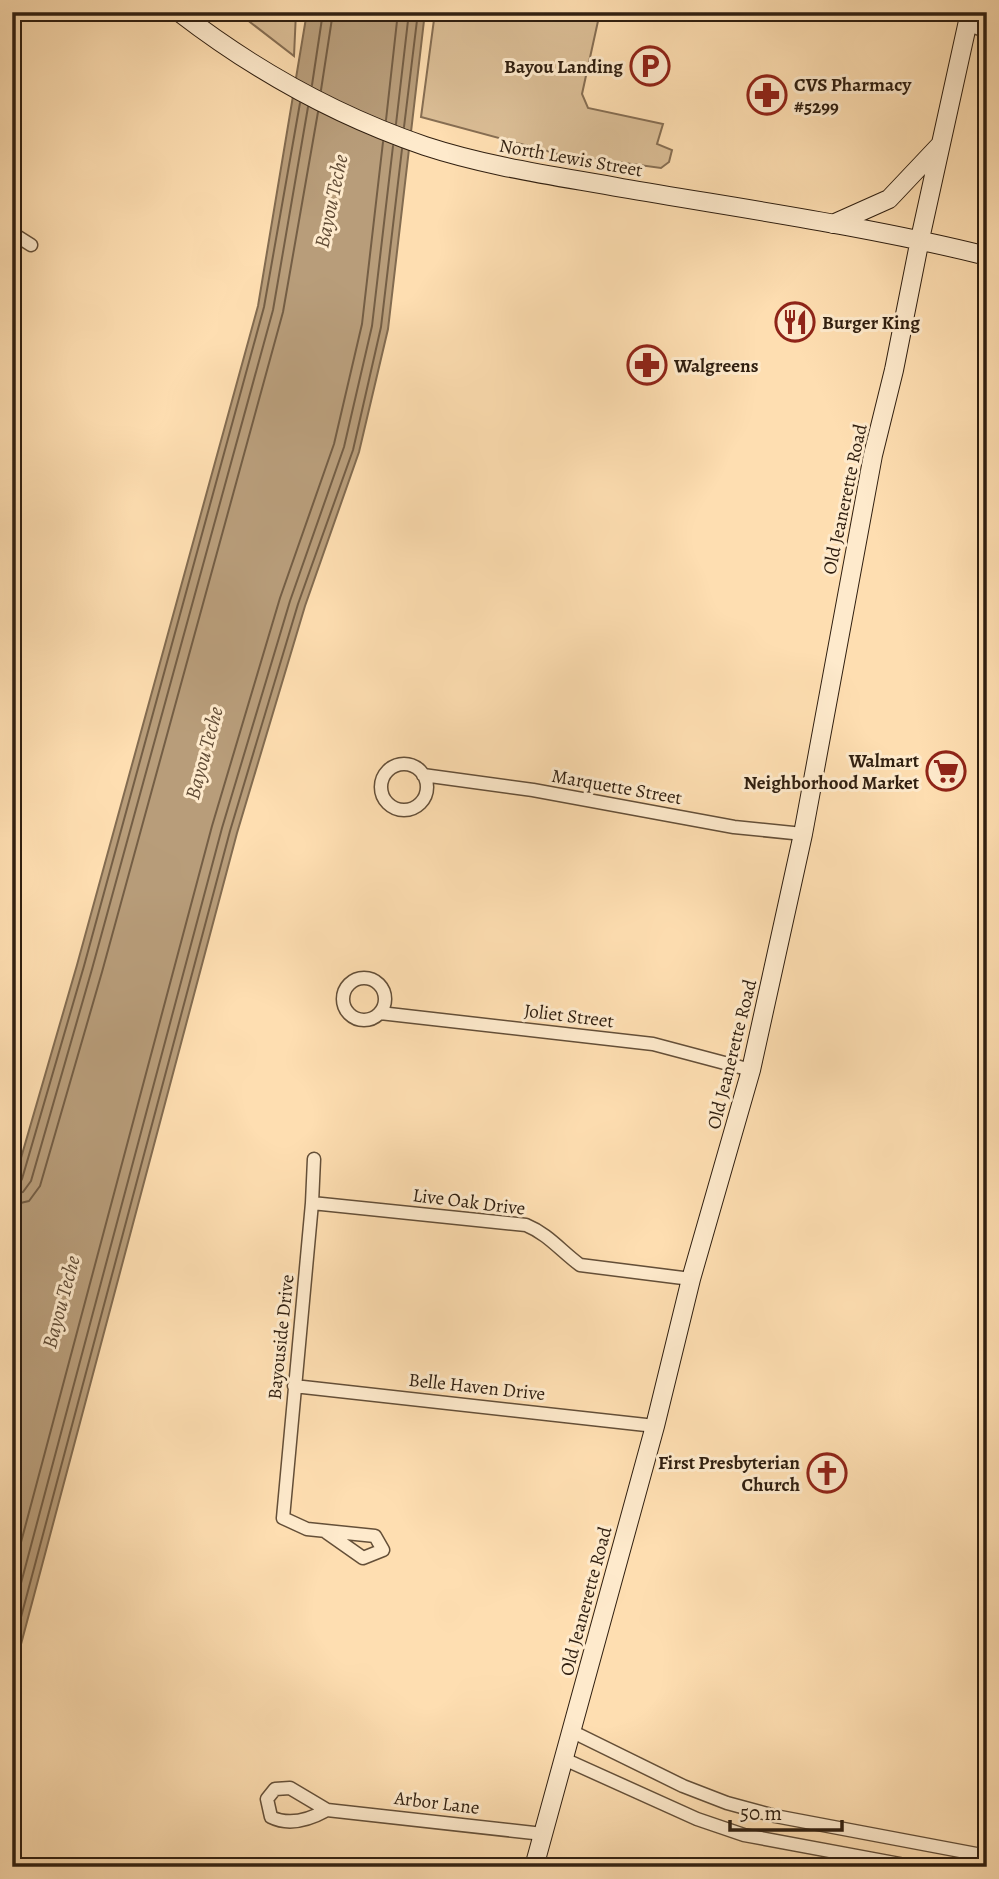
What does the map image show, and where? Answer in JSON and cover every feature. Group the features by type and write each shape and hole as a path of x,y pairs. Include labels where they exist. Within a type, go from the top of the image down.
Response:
{"main road":[{"name":"North Lewis Street","path":"180,12 256,67 315,99 392,134 465,158 514,170 920,239 987,256"},
{"name":"Old Jeanerette Road","path":"534,1867 655,1426 691,1279 751,1070 803,834 873,455 894,370 969,19"},
{"path":"833,225 889,199 940,145"}],"street":[{"path":"969,19 987,31"},
{"path":"12,233 31,245"},
{"name":"Marquette Street","path":"423,775 533,790 733,827 803,834"},
{"name":"Joliet Street","path":"380,1013 653,1044 751,1070"},
{"name":"Bayouside Drive","path":"314,1159 283,1518 307,1529 326,1532"},
{"name":"Live Oak Drive","path":"312,1203 526,1225 553,1240 580,1265 691,1279"},
{"name":"Belle Haven Drive","path":"294,1386 655,1426"},
{"path":"570,1731 683,1786 727,1803 775,1816 987,1856"},
{"path":"564,1759 697,1819 744,1835 916,1867"},
{"name":"Arbor Lane","path":"327,1810 543,1834"}],"shaded area":[{"path":"237,12 296,12 294,56"},
{"path":"435,12 600,12 582,94 588,108 663,124 657,144 672,150 669,162 661,168 558,154 421,117"}],"water":[{"name":"Bayou Teche","path":"307,12 425,12 388,329 359,452 305,606 237,833 12,1678 12,1189 77,965 258,306"}],"place":[{"name":"Bayou Landing","path":"650,66"},
{"name":"CVS Pharmacy #5299","path":"767,95"},
{"name":"Burger King","path":"795,322"},
{"name":"Walgreens","path":"647,365"},
{"name":"Walmart Neighborhood Market","path":"946,771"},
{"name":"First Presbyterian Church","path":"827,1473"}]}
